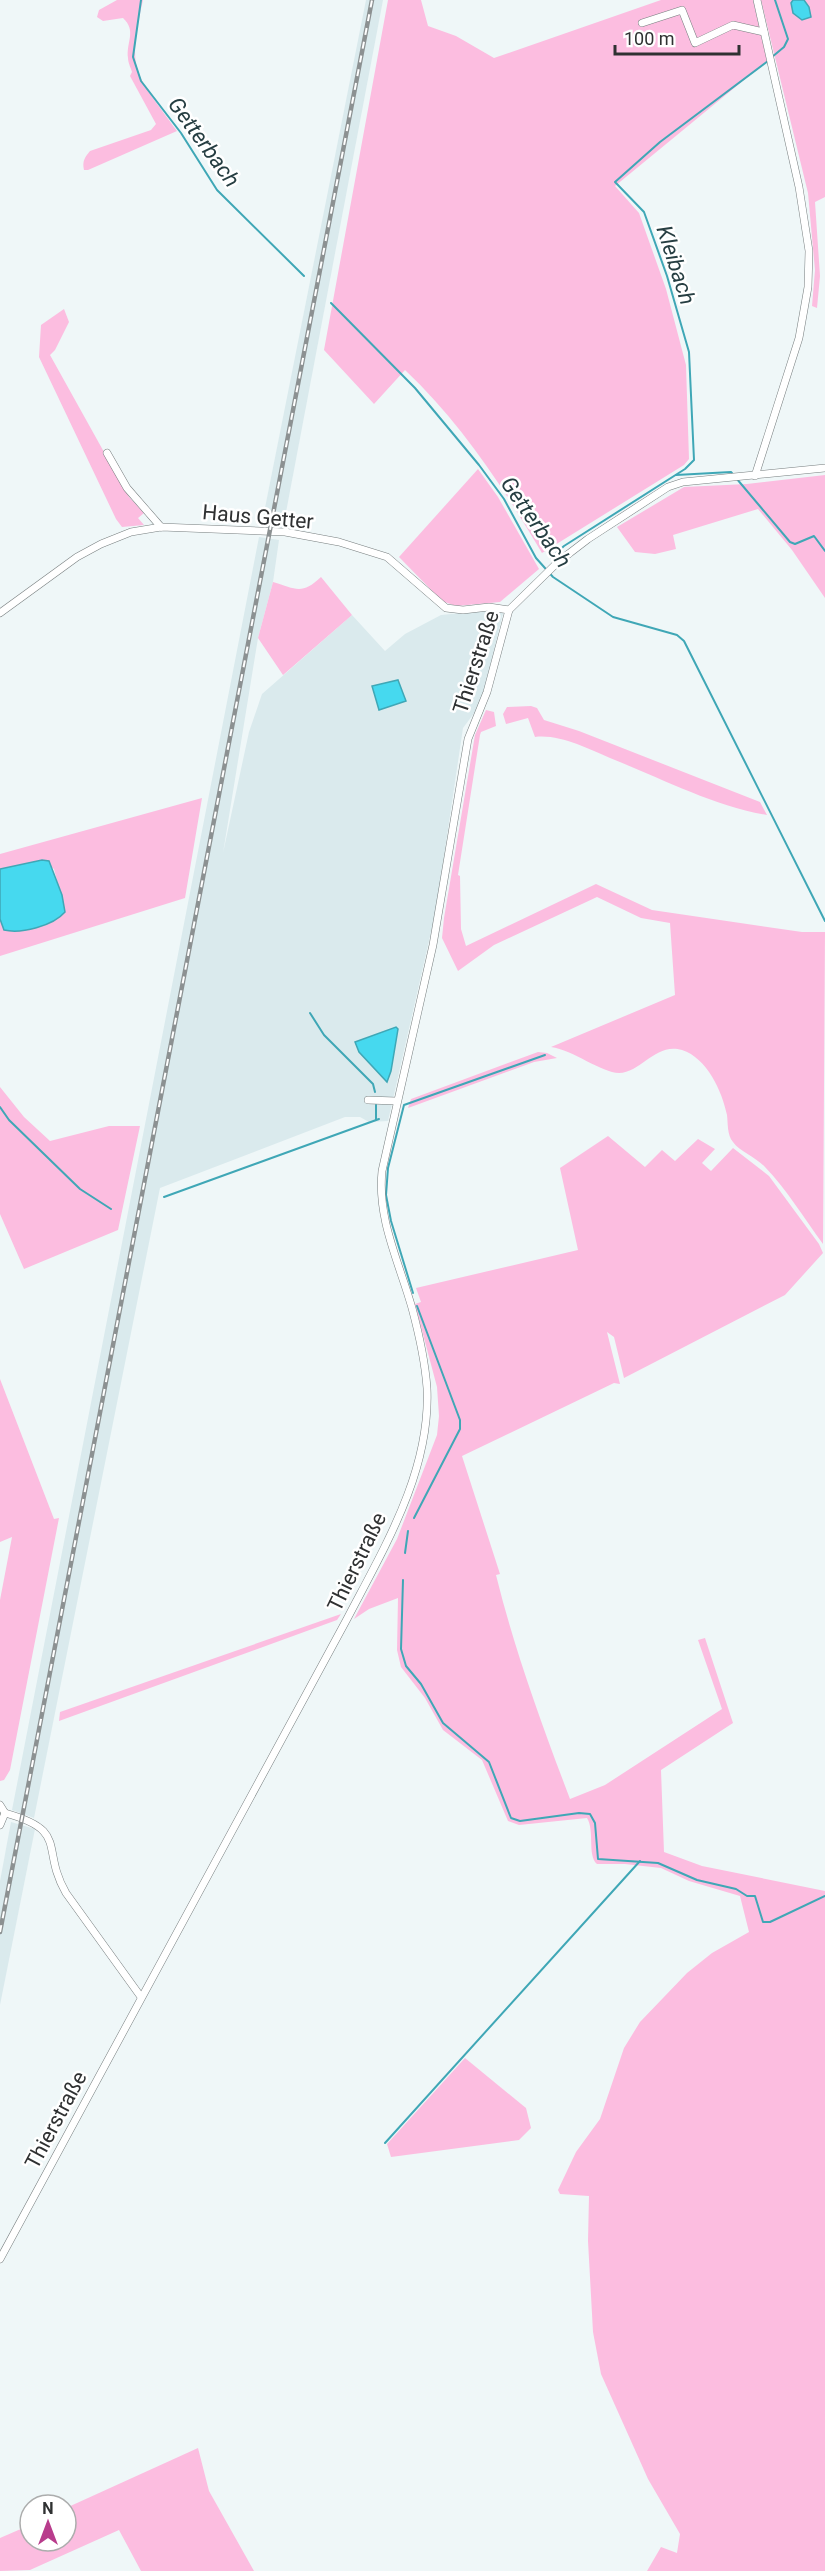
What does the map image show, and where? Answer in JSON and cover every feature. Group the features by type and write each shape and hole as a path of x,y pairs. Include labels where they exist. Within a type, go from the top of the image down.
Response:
{"street":[{"path":"755,476 799,338 809,269 807,228 757,0"},
{"path":"642,23 682,10 695,43 733,25 764,32"},
{"path":"107,453 127,488 161,527"},
{"name":"Thierstraße","path":"0,2259 388,1541 416,1466 427,1407 425,1367 412,1306 385,1222 381,1197 384,1156 433,945 468,739 487,692 509,610 553,566 588,539 668,487 683,482 825,468"},
{"name":"Haus Getter","path":"0,612 77,557 101,543 131,532 161,527 285,532 339,542 387,557 446,608 463,610 489,606 509,610"},
{"path":"368,1100 396,1101"},
{"path":"0,1805 5,1813 35,1823 46,1834 57,1875 66,1893 141,1997"},
{"path":"0,1825 5,1813"}],"shaded area":[{"path":"117,0 143,0 135,44 138,72 177,131 84,170 84,159 90,151 151,130 156,124 130,76 132,72 128,62 128,52 130,32 127,23 123,18 103,21 97,17 99,10"},
{"path":"366,0 383,0 283,528 262,523"},
{"path":"388,0 421,0 428,26 456,36 494,58 661,0 753,0 767,61 615,186 639,213 666,289 686,365 689,459 684,465 542,553 512,504 463,434 405,370 374,404 324,350"},
{"path":"761,0 825,0 825,197 815,202 820,276 817,308 812,306 815,270 808,193"},
{"path":"64,309 69,322 55,350 50,355 129,497 144,513 138,518 144,525 122,527 116,519 39,357 41,325"},
{"path":"478,469 498,497 539,569 500,602 456,606 442,601 399,557"},
{"path":"825,475 825,598 792,550 758,509 673,535 676,549 655,554 635,552 617,527 684,487 747,484"},
{"path":"259,537 279,540 273,582 258,638 223,853 249,732 262,694 352,615 385,651 405,634 441,615 492,610 503,613 484,692 475,712 463,728 436,910 388,1121 369,1122 360,1117 345,1117 160,1188 34,1818 12,1810"},
{"path":"321,577 352,615 283,675 258,638 273,582 298,589 309,586"},
{"path":"507,707 537,708 544,720 579,731 760,802 767,815 727,805 687,791 574,743 554,738 535,737 528,718 506,724 503,714"},
{"path":"486,710 494,712 496,726 481,732 480,735 458,875 460,876 461,929 466,946 596,884 652,910 802,932 825,932 823,1244 773,1176 761,1163 733,1142 725,1106 717,1086 706,1068 691,1054 682,1050 664,1050 635,1068 619,1073 551,1047 675,995 670,923 641,918 597,897 494,945 458,971 442,938 444,918 475,735"},
{"path":"202,798 185,898 0,956 0,919 4,930 65,912 54,869 42,860 0,869 0,854"},
{"path":"538,1052 557,1058 534,1062 408,1108 411,1099"},
{"path":"0,1087 24,1117 50,1141 109,1126 140,1126 118,1230 24,1269 0,1214"},
{"path":"608,1136 645,1167 662,1150 675,1161 698,1139 715,1149 702,1163 711,1171 733,1148 769,1176 819,1244 823,1253 785,1295 624,1378 614,1337 607,1332 620,1384 614,1383 462,1456 500,1574 496,1575 520,1660 570,1799 605,1785 722,1709 698,1640 705,1638 733,1723 661,1770 664,1852 702,1866 825,1891 825,2571 647,2571 661,2547 677,2553 680,2534 648,2479 601,2374 593,2332 588,2241 589,2196 560,2194 558,2190 576,2152 600,2119 624,2048 640,2022 687,1973 712,1953 749,1932 740,1896 689,1881 661,1868 597,1864 592,1855 591,1829 587,1818 519,1825 508,1821 482,1760 443,1730 425,1698 401,1667 397,1650 398,1598 369,1609 354,1619 397,1539 437,1435 439,1416 437,1387 415,1304 421,1302 416,1288 578,1250 560,1168"},
{"path":"0,1379 54,1519 59,1518 10,1770 4,1780 0,1781 0,1600 12,1537 0,1542"},
{"path":"341,1614 337,1620 59,1721 60,1712"},
{"path":"11,1822 35,1829 0,2005 0,1881"},
{"path":"465,2058 526,2108 531,2128 519,2140 391,2157 387,2144"},
{"path":"198,2448 209,2491 254,2571 141,2571 119,2530 78,2548 78,2503"},
{"path":"18,2530 18,2553 68,2553 30,2570 0,2571 0,2538"}],"water":[{"path":"793,0 804,0 809,7 811,17 802,20 793,13 791,3"},
{"path":"398,680 406,701 379,710 372,686"},
{"path":"42,860 49,861 62,895 65,912 53,921 36,928 19,931 4,930 0,919 0,869"},
{"path":"396,1027 398,1029 387,1082 359,1052 355,1042"}],"waterway":[{"name":"Getterbach","path":"141,0 133,57 141,81 181,133 217,190 304,276"},
{"name":"Kleibach","path":"772,57 784,47 788,39 775,0"},
{"name":"Kleibach","path":"551,558 564,546 685,469 694,460 689,352 667,276 644,212 615,182 660,142 768,61"},
{"name":"Getterbach","path":"331,303 415,388 479,465 504,499 536,558 553,577 613,617 677,635 684,641 825,921"},
{"path":"676,475 731,472 790,542 795,544 814,536 825,551"},
{"path":"310,1013 324,1035 373,1084 375,1092"},
{"path":"413,1293 391,1221 386,1195 388,1168 404,1105 545,1055"},
{"path":"376,1105 376,1120"},
{"path":"0,1107 9,1120 80,1189 111,1209"},
{"path":"164,1197 379,1119"},
{"path":"414,1518 460,1429 460,1420 417,1306"},
{"path":"405,1553 408,1531"},
{"path":"403,1580 401,1649 406,1666 421,1684 443,1723 489,1762 511,1818 520,1821 579,1813 590,1814 595,1823 598,1859 658,1863 697,1880 736,1889 747,1896 755,1896 763,1922 770,1922 825,1896"},
{"path":"385,2143 640,1861"}],"railway":[{"path":"0,1932 372,0"}]}
